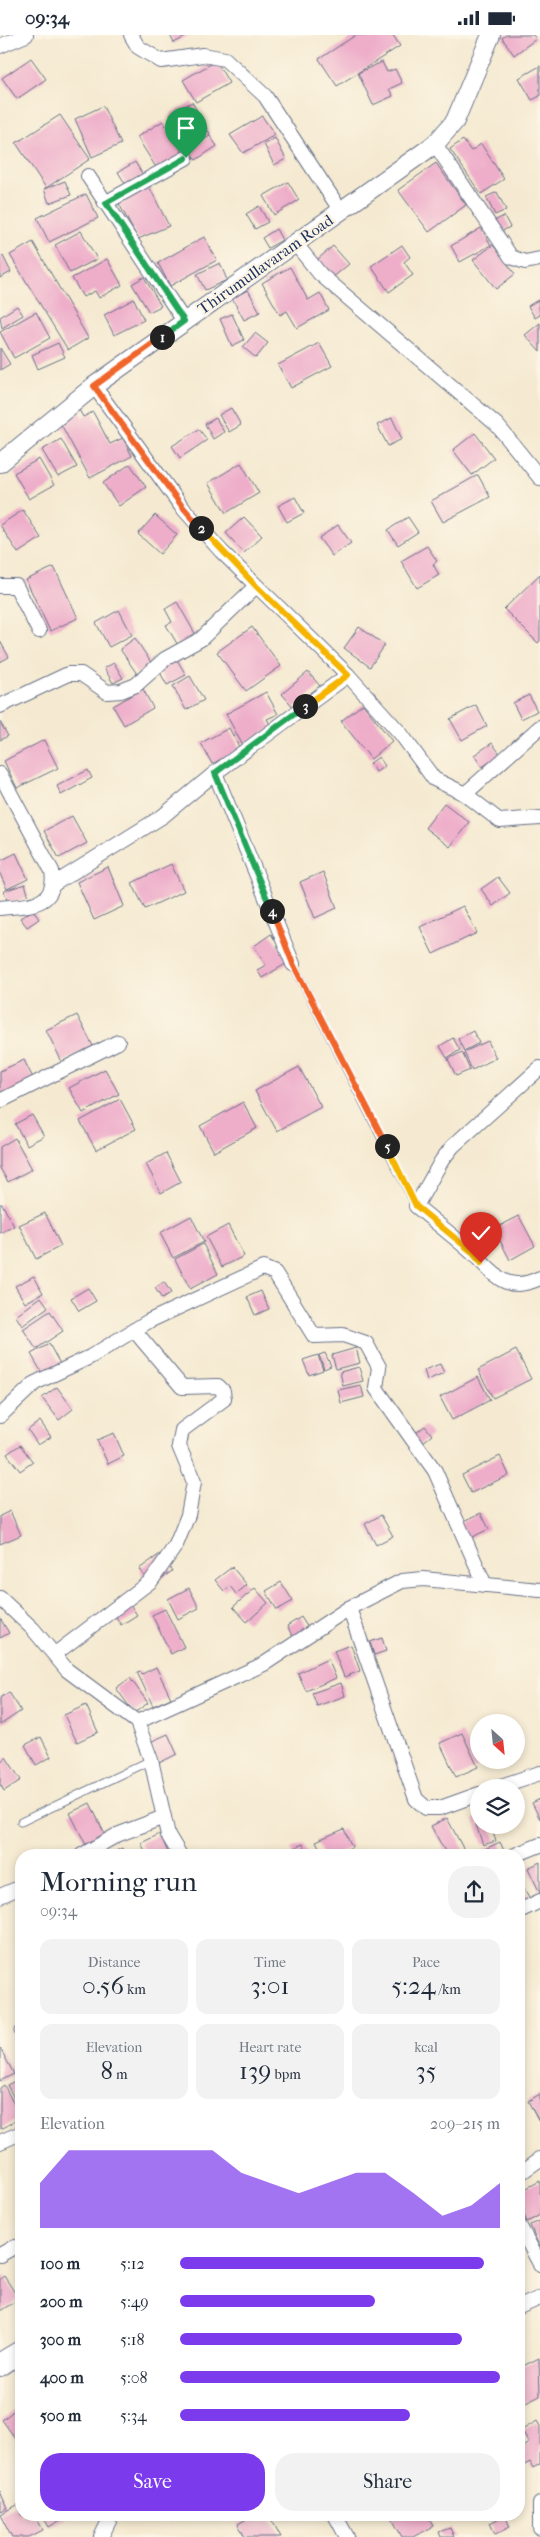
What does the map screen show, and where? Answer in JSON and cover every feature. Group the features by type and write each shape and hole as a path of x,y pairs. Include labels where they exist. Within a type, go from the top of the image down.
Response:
{"street":[{"path":"0,46 26,35"},
{"path":"132,35 138,47 161,61 203,55 226,59 265,96 341,211"},
{"name":"Thirumullavaram Road","path":"0,463 94,386 435,145 455,121 491,35"},
{"path":"435,145 511,257 525,262 540,259"},
{"path":"106,203 186,158"},
{"path":"88,176 184,321"},
{"path":"295,243 320,274 497,425 540,478"},
{"path":"94,386 182,506 256,586 348,675 402,734 434,779 465,794 500,821 540,818"},
{"path":"0,586 16,586 39,631"},
{"path":"0,706 68,674 81,674 106,692 121,691 136,685 165,659 201,639 256,586"},
{"path":"0,908 37,903 48,897 54,884 163,816 215,773 348,675"},
{"path":"465,794 540,727"},
{"path":"0,773 52,871 54,884"},
{"path":"215,773 293,964"},
{"path":"0,1101 118,1042"},
{"path":"540,1068 453,1146 442,1159 416,1206 472,1252 494,1276 515,1284 540,1278"},
{"path":"0,1416 35,1383 90,1357 134,1330 244,1275 263,1268 276,1273 314,1336 343,1335 366,1343 372,1351 379,1367 376,1388 434,1471 485,1585"},
{"path":"55,1654 151,1581 176,1545 188,1515 194,1482 179,1446 182,1430 224,1399 223,1391 218,1386 182,1387 134,1330"},
{"path":"136,1722 264,1664 350,1608 402,1581 423,1579 540,1591"},
{"path":"0,1597 33,1629 67,1670 136,1722 151,1761 168,1835 176,1849"},
{"path":"350,1608 416,1799 426,1808 440,1808 470,1797"},
{"path":"522,1779 540,1773"},
{"path":"92,1849 117,1835 164,1817"},
{"path":"525,1851 540,1845"},
{"path":"0,1896 15,1890"},
{"path":"525,1908 540,1901"},
{"path":"0,2142 15,2136"},
{"path":"525,2170 540,2159"},
{"path":"525,2235 538,2258"},
{"path":"0,2255 14,2247"},
{"path":"525,2304 540,2298"},
{"path":"0,2359 15,2350"},
{"path":"0,2369 15,2359"},
{"path":"540,2504 540,2528"},
{"path":"101,2537 109,2521"},
{"path":"338,2521 347,2537"}],"lane":[{"path":"293,964 416,1206"},
{"path":"21,1822 151,1761"}],"building":[{"path":"170,35 189,35 174,43"},
{"path":"356,35 393,35 400,46 337,86 319,59"},
{"path":"506,35 533,35 536,39 514,55 502,38"},
{"path":"31,58 46,79 17,99 2,78"},
{"path":"216,61 229,83 196,102 183,80"},
{"path":"382,62 387,72 395,69 402,83 389,89 393,96 373,105 358,73"},
{"path":"540,66 540,96 532,100 519,78"},
{"path":"192,102 210,134 189,147 170,114"},
{"path":"103,106 121,144 92,157 75,119"},
{"path":"60,115 90,159 46,188 16,143"},
{"path":"262,116 275,135 243,153 230,135"},
{"path":"163,121 183,153 157,169 137,137"},
{"path":"210,136 217,146 196,160 189,150"},
{"path":"275,138 286,159 274,165 264,144"},
{"path":"463,140 471,151 481,144 504,179 481,194 450,149"},
{"path":"135,162 143,175 126,185 118,172"},
{"path":"436,163 466,205 429,232 398,190"},
{"path":"65,181 71,195 49,203 44,189"},
{"path":"288,182 299,200 274,215 263,196"},
{"path":"148,184 169,226 138,239 118,202"},
{"path":"497,192 506,210 495,215 486,197"},
{"path":"86,194 98,218 49,242 37,218"},
{"path":"259,206 268,222 255,229 246,214"},
{"path":"504,216 510,227 500,232 494,221"},
{"path":"481,228 491,245 460,262 451,246"},
{"path":"276,229 282,240 268,248 262,238"},
{"path":"81,231 97,259 70,273 55,245"},
{"path":"204,237 217,260 170,286 158,263"},
{"path":"33,242 88,338 68,350 10,255"},
{"path":"402,245 410,257 404,262 413,275 389,292 371,266"},
{"path":"493,245 515,274 496,289 473,260"},
{"path":"333,246 349,264 325,284 310,266"},
{"path":"3,256 11,272 0,278 0,257"},
{"path":"107,259 122,285 99,298 95,291 83,297 72,278"},
{"path":"220,263 227,280 205,290 197,274"},
{"path":"290,267 308,300 320,293 329,310 297,328 287,311 280,315 262,283"},
{"path":"144,277 161,306 149,312 132,284"},
{"path":"248,290 260,312 244,320 232,298"},
{"path":"134,299 144,320 114,335 104,315"},
{"path":"538,300 540,315 535,318 528,306"},
{"path":"17,306 23,315 2,328 0,317"},
{"path":"36,312 50,338 14,358 0,332"},
{"path":"232,314 244,340 232,346 220,319"},
{"path":"540,323 540,352 525,335"},
{"path":"255,333 268,343 256,358 243,347"},
{"path":"58,343 65,357 38,369 32,355"},
{"path":"319,343 332,366 291,388 278,365"},
{"path":"0,348 10,364 0,370"},
{"path":"77,406 83,417 93,412 110,444 123,438 132,456 90,478 57,417"},
{"path":"231,408 241,425 229,432 219,415"},
{"path":"216,418 224,432 213,439 205,424"},
{"path":"392,418 402,439 388,446 377,425"},
{"path":"199,429 207,440 180,458 172,446"},
{"path":"475,433 494,458 472,475 453,450"},
{"path":"61,439 77,467 58,477 42,450"},
{"path":"39,459 54,485 29,499 14,473"},
{"path":"241,463 259,493 226,513 208,483"},
{"path":"130,464 146,487 119,506 103,483"},
{"path":"478,475 490,497 443,522 431,501"},
{"path":"295,497 304,513 287,522 278,506"},
{"path":"23,510 41,538 18,553 0,525"},
{"path":"155,515 177,535 160,554 138,534"},
{"path":"244,517 262,536 244,553 226,533"},
{"path":"408,517 418,532 398,545 388,530"},
{"path":"338,525 351,543 332,556 319,538"},
{"path":"427,546 437,561 433,564 439,575 417,588 401,561"},
{"path":"54,567 78,618 50,631 26,580"},
{"path":"540,574 540,641 538,643 504,609"},
{"path":"177,602 197,637 179,647 166,625 172,622 165,609"},
{"path":"119,610 132,635 109,647 96,623"},
{"path":"252,627 281,666 246,691 217,652"},
{"path":"359,627 385,645 370,667 344,648"},
{"path":"135,638 152,664 137,674 120,649"},
{"path":"0,641 9,657 0,662"},
{"path":"176,658 186,675 167,685 158,669"},
{"path":"114,663 123,678 113,683 104,668"},
{"path":"308,672 320,686 294,708 282,694"},
{"path":"190,676 204,700 186,710 173,686"},
{"path":"143,689 153,708 124,725 113,706"},
{"path":"266,692 278,714 267,719 272,728 242,744 226,714"},
{"path":"529,695 537,711 521,719 513,703"},
{"path":"363,704 392,741 371,759 341,721"},
{"path":"476,705 487,726 462,740 450,719"},
{"path":"0,722 8,736 0,740"},
{"path":"229,728 240,749 212,764 201,743"},
{"path":"44,740 58,768 17,788 4,761"},
{"path":"492,743 501,755 482,767 474,755"},
{"path":"379,757 385,766 376,772 370,763"},
{"path":"88,770 92,778 61,795 57,786"},
{"path":"444,803 469,822 450,847 425,828"},
{"path":"72,816 87,843 59,858 44,831"},
{"path":"16,853 28,879 7,889 0,874 0,861"},
{"path":"171,864 184,891 145,909 132,883"},
{"path":"108,867 124,906 94,920 77,882"},
{"path":"323,872 337,908 315,918 300,882"},
{"path":"498,877 510,893 493,906 481,889"},
{"path":"25,884 29,897 8,903 4,891"},
{"path":"463,906 477,933 433,954 420,927"},
{"path":"33,910 39,919 27,927 20,918"},
{"path":"271,934 289,962 262,978 257,970 266,965 254,946"},
{"path":"77,1015 93,1046 62,1062 46,1030"},
{"path":"473,1031 479,1043 464,1051 458,1039"},
{"path":"453,1038 460,1050 447,1058 440,1046"},
{"path":"488,1041 496,1058 472,1070 464,1052"},
{"path":"462,1052 470,1070 456,1076 448,1059"},
{"path":"24,1060 38,1088 0,1098 0,1071"},
{"path":"299,1067 321,1107 277,1131 255,1091"},
{"path":"105,1069 119,1094 83,1113 69,1088"},
{"path":"120,1099 136,1129 96,1150 80,1121"},
{"path":"243,1102 257,1128 214,1152 200,1126"},
{"path":"32,1115 44,1136 27,1145 15,1124"},
{"path":"15,1138 32,1169 8,1182 0,1168 0,1147"},
{"path":"166,1153 181,1182 161,1193 146,1164"},
{"path":"0,1204 2,1204 14,1226 0,1233"},
{"path":"45,1213 61,1246 36,1259 19,1225"},
{"path":"191,1216 204,1242 173,1258 160,1233"},
{"path":"519,1216 535,1246 510,1260 494,1229"},
{"path":"228,1225 244,1256 222,1267 206,1237"},
{"path":"203,1244 218,1274 190,1289 175,1259"},
{"path":"34,1276 43,1293 25,1303 15,1286"},
{"path":"164,1282 171,1293 162,1299 155,1288"},
{"path":"88,1288 96,1301 79,1311 71,1298"},
{"path":"261,1291 269,1309 255,1315 247,1297"},
{"path":"41,1297 48,1307 22,1326 16,1316"},
{"path":"50,1311 63,1331 36,1349 23,1329"},
{"path":"49,1344 64,1371 46,1380 31,1354"},
{"path":"356,1348 360,1363 336,1369 332,1355"},
{"path":"516,1350 531,1379 493,1398 478,1370"},
{"path":"325,1353 331,1366 324,1369 319,1355"},
{"path":"318,1355 323,1370 309,1375 303,1360"},
{"path":"440,1364 444,1373 427,1380 424,1370"},
{"path":"359,1367 363,1381 343,1386 340,1372"},
{"path":"478,1377 490,1400 452,1420 440,1397"},
{"path":"361,1385 364,1397 341,1403 338,1390"},
{"path":"57,1387 73,1409 59,1420 42,1398"},
{"path":"40,1421 51,1437 38,1445 28,1430"},
{"path":"425,1426 432,1435 417,1447 410,1437"},
{"path":"114,1433 124,1456 108,1464 97,1440"},
{"path":"20,1445 33,1462 20,1471 7,1454"},
{"path":"500,1456 509,1475 471,1493 462,1475"},
{"path":"10,1511 21,1535 0,1544 0,1516"},
{"path":"481,1513 489,1529 468,1539 460,1523"},
{"path":"381,1515 393,1536 376,1545 365,1524"},
{"path":"160,1554 172,1571 151,1586 139,1569"},
{"path":"232,1567 247,1585 236,1594 230,1586 224,1591 215,1580"},
{"path":"281,1582 293,1601 277,1610 266,1591"},
{"path":"189,1588 199,1608 178,1619 168,1599"},
{"path":"255,1588 268,1603 247,1622 233,1607"},
{"path":"128,1601 137,1615 121,1625 112,1610"},
{"path":"165,1609 184,1647 171,1654 152,1615"},
{"path":"301,1617 308,1628 293,1637 287,1626"},
{"path":"0,1618 9,1633 0,1638"},
{"path":"382,1638 386,1651 374,1655 370,1642"},
{"path":"351,1645 360,1671 344,1677 334,1651"},
{"path":"328,1659 336,1678 306,1691 298,1673"},
{"path":"156,1667 171,1698 153,1706 137,1672 140,1671 142,1674"},
{"path":"130,1678 148,1703 134,1713 116,1688"},
{"path":"341,1683 345,1696 317,1706 312,1693"},
{"path":"9,1692 21,1711 0,1725 0,1698"},
{"path":"86,1705 98,1732 77,1742 64,1715"},
{"path":"462,1733 470,1750 470,1769 474,1769 456,1777 440,1743"},
{"path":"168,1734 177,1754 159,1763 150,1742"},
{"path":"41,1737 51,1757 36,1765 25,1745"},
{"path":"6,1757 21,1780 4,1791 0,1784 0,1762"},
{"path":"540,1799 540,1819 532,1803"},
{"path":"90,1803 105,1835 86,1845 70,1813"},
{"path":"447,1818 463,1849 444,1849 431,1826"},
{"path":"344,1829 352,1847 348,1849 320,1849 316,1841"},
{"path":"160,1834 166,1849 144,1849 141,1843"},
{"path":"479,1834 493,1834 496,1841 483,1845"},
{"path":"500,1842 503,1849 485,1849"},
{"path":"303,1844 305,1849 291,1849"},
{"path":"540,1862 540,1893 528,1868"},
{"path":"525,1890 530,1899 525,1902"},
{"path":"0,2048 14,2074 0,2081"},
{"path":"15,2081 15,2100 7,2085"},
{"path":"4,2085 15,2106 15,2121 0,2129 0,2088"},
{"path":"540,2094 540,2123 528,2101"},
{"path":"540,2181 540,2215 527,2222 525,2218 525,2189"},
{"path":"540,2221 540,2248 530,2225"},
{"path":"4,2276 15,2293 15,2302 0,2311 0,2279"},
{"path":"539,2358 540,2396 525,2404 525,2365"},
{"path":"15,2410 15,2438 2,2420"},
{"path":"537,2421 540,2426 540,2464 533,2468 530,2462 525,2465 525,2445 529,2443 525,2436 525,2428"},
{"path":"0,2491 7,2508 0,2511"},
{"path":"15,2506 15,2521 38,2521 43,2530 29,2537 12,2537 0,2514"},
{"path":"46,2521 59,2521 49,2527"},
{"path":"243,2521 272,2521 281,2537 245,2537 238,2524"},
{"path":"393,2521 430,2521 433,2526 413,2537 402,2537"},
{"path":"494,2521 508,2521 510,2527 495,2534 490,2523"},
{"path":"450,2528 454,2537 441,2537 439,2532"}],"route":[{"path":"186,158 106,203 184,321 94,386 182,506 221,551 348,675 215,773 293,964 398,1167 416,1206 472,1252 481,1263"}]}
